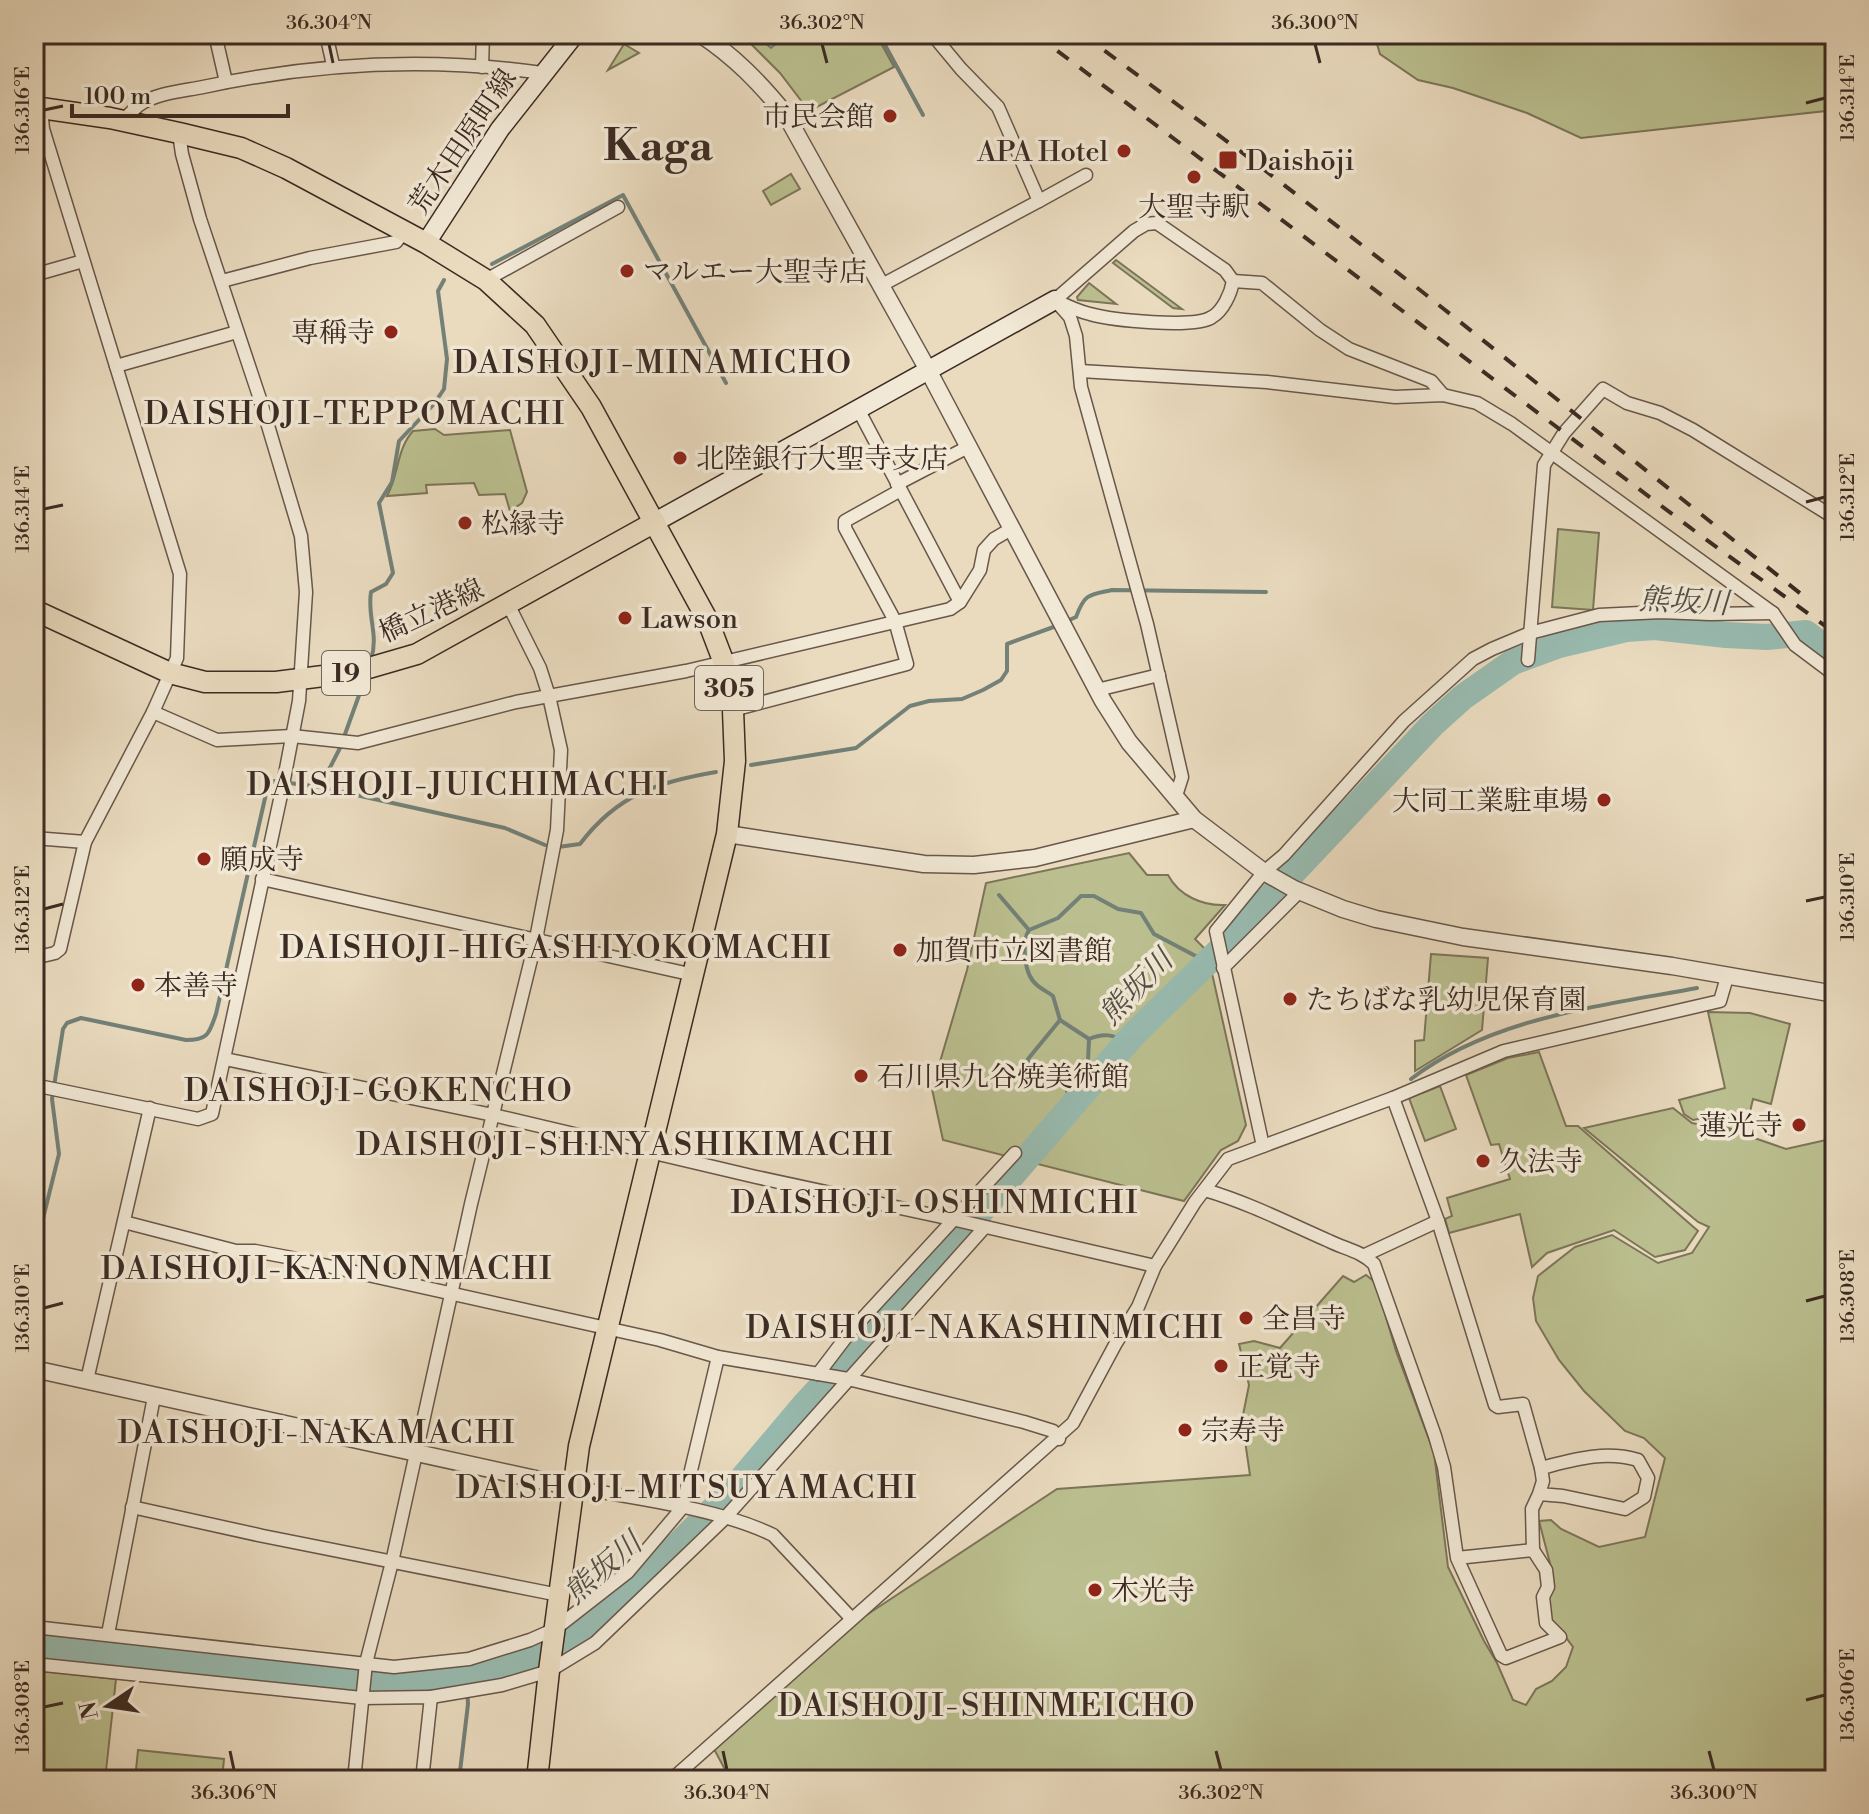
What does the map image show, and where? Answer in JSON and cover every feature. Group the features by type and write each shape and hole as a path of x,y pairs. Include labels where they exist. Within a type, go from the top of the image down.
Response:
{"main road":[{"name":"荒木田原町線","path":"426,243 500,129 575,34"},
{"name":"305","path":"38,106 179,133 252,153 405,231 486,280 535,325 591,407 708,621 724,663 733,710 735,761 727,834 579,1446 537,1780"},
{"path":"655,522 1055,300"},
{"name":"橋立港線","path":"34,610 170,673 205,682 300,680 355,672 417,654 655,522"}],"street":[{"path":"215,34 226,82"},
{"path":"326,34 333,65"},
{"path":"482,67 483,34"},
{"path":"700,34 728,52 762,85 786,115 928,370 1097,690 1129,742 1194,819 1264,872 1297,890 1376,919 1463,937 1672,966 1835,994"},
{"path":"932,34 961,69 993,99 1039,201"},
{"path":"121,122 141,104 166,95 333,65 427,64 542,73"},
{"path":"34,958 60,949 85,842 153,712 177,658 180,574 38,106"},
{"path":"34,1085 198,1119 210,1117 225,1059 292,736 303,655 306,592 301,536 200,219 179,133"},
{"path":"880,286 1086,175"},
{"path":"486,280 618,207"},
{"path":"1157,223 1225,270 1233,281 1232,291 1215,316 1192,323 1094,316 1073,310 1055,300 1146,224 1157,223"},
{"path":"222,281 310,258 396,242 405,231"},
{"path":"34,275 83,261"},
{"path":"1233,281 1262,283 1349,349 1431,381 1443,395"},
{"path":"1055,300 1070,317 1076,336 1081,387 1097,452 1147,624 1182,777 1175,799"},
{"path":"116,366 237,332"},
{"path":"1080,371 1267,382 1395,397 1443,395 1477,403 1512,424 1776,617 1795,645 1835,675"},
{"path":"1528,660 1544,465 1564,433 1603,389 1627,403 1660,413 1693,430 1835,518"},
{"path":"858,409 960,602"},
{"path":"733,710 907,664 895,621 845,528 845,521 968,447"},
{"path":"153,712 217,740 292,736 358,743 549,696 724,663 950,609 960,602 980,570 984,550 994,539 1011,529"},
{"path":"354,1780 366,1667 450,1294 536,939 557,830 561,750 540,668 508,604"},
{"path":"1263,1146 1216,931 1264,872 1284,855 1404,721 1473,659 1530,633 1599,615 1661,612 1776,617"},
{"path":"1097,690 1159,675"},
{"path":"727,834 924,864 974,865 1035,858 1194,819"},
{"path":"34,838 85,842"},
{"path":"262,879 694,975"},
{"path":"1223,965 1297,890"},
{"path":"671,1780 851,1618 1059,1439 1089,1397 1138,1307 1155,1266 1195,1202 1228,1159 1393,1098 1504,1051 1720,1001 1727,977"},
{"path":"225,1059 493,1115 1155,1266"},
{"path":"1205,1190 1238,1200 1365,1255 1379,1275 1435,1436 1444,1467 1457,1558 1501,1655 1506,1658 1560,1637 1546,1623 1543,1597 1548,1587 1546,1570 1533,1550 1532,1509 1543,1481 1523,1404 1495,1405 1438,1221 1393,1098"},
{"path":"87,1380 150,1108"},
{"path":"818,1374 850,1332 1015,1153"},
{"path":"1365,1255 1438,1221"},
{"path":"124,1222 236,1251 292,1258 660,1340 718,1357 844,1378 1024,1422 1053,1431 1059,1439"},
{"path":"34,1664 362,1697 431,1697 502,1685 549,1668 595,1643 720,1518 981,1227"},
{"path":"34,1627 366,1667 410,1667 457,1661 554,1634 628,1572 688,1509 718,1357"},
{"path":"34,1369 572,1487 688,1509 758,1527 773,1535 851,1618"},
{"path":"108,1634 154,1397"},
{"path":"1539,1494 1625,1509 1644,1497 1648,1485 1645,1470 1638,1460 1617,1455 1594,1456 1541,1468"},
{"path":"132,1507 559,1595"},
{"path":"1457,1558 1533,1550"},
{"path":"422,1780 431,1697"}],"green space":[{"path":"760,34 876,34 894,67 809,111 780,73 748,41"},
{"path":"1374,34 1835,34 1835,110 1581,138 1527,113 1453,88 1418,80 1380,54"},
{"path":"624,44 639,53 608,70"},
{"path":"791,174 800,189 771,205 763,191"},
{"path":"1116,260 1182,309 1173,308 1113,263"},
{"path":"1089,283 1116,304 1078,300 1077,297"},
{"path":"435,429 444,435 510,430 527,492 522,503 510,511 505,494 479,495 474,483 426,485 427,493 387,496 407,438 413,431"},
{"path":"1558,529 1599,533 1593,610 1552,607"},
{"path":"1129,853 1147,875 1168,875 1178,889 1192,898 1208,904 1225,905 1195,939 1207,951 1246,1125 1238,1141 1221,1150 1184,1201 943,1140 932,1089 967,970 986,883"},
{"path":"1431,954 1488,958 1482,1030 1415,1071 1415,1041 1424,1040"},
{"path":"1708,1012 1750,1013 1790,1024 1771,1104 1753,1099 1745,1133 1724,1127 1726,1114 1693,1120 1684,1114 1679,1100 1725,1088"},
{"path":"1539,1052 1566,1126 1578,1126 1698,1231 1685,1250 1655,1257 1614,1230 1547,1253 1532,1267 1520,1214 1449,1233 1445,1219 1452,1216 1447,1198 1510,1179 1499,1144 1491,1145 1466,1075 1508,1058"},
{"path":"1440,1086 1456,1129 1425,1141 1409,1098"},
{"path":"1673,1108 1692,1123 1734,1131 1786,1149 1835,1138 1835,1780 727,1780 729,1777 714,1749 856,1622 1057,1489 1250,1475 1242,1420 1249,1385 1239,1344 1254,1341 1280,1348 1343,1276 1354,1282 1366,1275 1376,1283 1396,1351 1434,1453 1448,1567 1513,1700 1526,1705 1536,1689 1552,1681 1566,1667 1573,1647 1561,1631 1549,1622 1546,1597 1551,1567 1539,1521 1551,1520 1561,1529 1599,1547 1645,1537 1665,1458 1644,1438 1625,1431 1584,1391 1559,1360 1536,1321 1533,1298 1538,1276 1575,1247 1612,1235 1658,1263 1692,1253 1709,1227 1698,1222 1584,1128"},
{"path":"34,1670 116,1679 105,1780 34,1780"},
{"path":"138,1750 224,1759 222,1780 135,1780"}],"water":[{"path":"762,34 788,34 789,44 779,41 771,48 760,39"}],"waterway":[{"path":"879,34 923,115"},
{"path":"492,264 623,195 726,383"},
{"path":"371,660 374,642 371,592 386,584 393,573 379,503 392,482 399,441 444,389 447,359 438,291 444,280"},
{"path":"1067,621 1076,617 1089,596 1112,590 1266,592"},
{"path":"751,765 856,748 910,706 929,701 962,699 1001,680 1007,671 1007,644 1059,625"},
{"name":"熊坂川","path":"34,1647 388,1683 502,1667 560,1646 623,1599 730,1493 806,1403 946,1252 1133,1035 1224,946 1433,724 1463,697 1513,662 1559,645 1626,629 1655,627 1767,637 1806,633 1835,655"},
{"path":"34,1255 59,1154 52,1099 63,1029 67,1023 81,1018 186,1040 199,1039 207,1034 216,1014 268,785 274,781 320,787 340,748 366,676"},
{"path":"558,847 580,844 609,813 640,793 716,772"},
{"path":"320,787 505,828 545,845"},
{"path":"999,895 1029,930 1058,918 1081,896 1094,896 1118,909 1141,913 1154,934 1207,962"},
{"path":"1029,930 1025,950 1029,974 1037,985 1053,996 1060,1020 1028,1059 1029,1066 1041,1077 1065,1084 1071,1105"},
{"path":"1411,1079 1442,1058 1511,1028 1585,1009 1697,988"},
{"path":"1060,1020 1089,1039 1108,1035 1126,1043"},
{"path":"1089,1039 1088,1061 1101,1071"},
{"path":"459,1780 468,1704 466,1673"}],"railway":[{"path":"1035,34 1704,538 1835,633"},
{"path":"1082,34 1420,290 1806,598"}],"place":[{"name":"市民会館","path":"890,116"},
{"name":"APA Hotel","path":"1124,151"},
{"name":"Daishōji","path":"1228,160"},
{"name":"大聖寺駅","path":"1194,177"},
{"name":"マルエー大聖寺店","path":"627,271"},
{"name":"専稱寺","path":"391,332"},
{"name":"北陸銀行大聖寺支店","path":"680,458"},
{"name":"松縁寺","path":"465,523"},
{"name":"Lawson","path":"625,618"},
{"name":"大同工業駐車場","path":"1604,800"},
{"name":"願成寺","path":"204,859"},
{"name":"加賀市立図書館","path":"900,950"},
{"name":"本善寺","path":"138,985"},
{"name":"たちばな乳幼児保育園","path":"1290,999"},
{"name":"石川県九谷焼美術館","path":"861,1076"},
{"name":"蓮光寺","path":"1799,1125"},
{"name":"久法寺","path":"1483,1161"},
{"name":"全昌寺","path":"1246,1318"},
{"name":"正覚寺","path":"1221,1366"},
{"name":"宗寿寺","path":"1185,1430"},
{"name":"木光寺","path":"1095,1590"}],"district":[{"name":"Kaga","path":"658,145"},
{"name":"DAISHOJI-MINAMICHO","path":"653,362"},
{"name":"DAISHOJI-TEPPOMACHI","path":"355,413"},
{"name":"DAISHOJI-JUICHIMACHI","path":"458,784"},
{"name":"DAISHOJI-HIGASHIYOKOMACHI","path":"556,947"},
{"name":"DAISHOJI-GOKENCHO","path":"379,1090"},
{"name":"DAISHOJI-SHINYASHIKIMACHI","path":"625,1144"},
{"name":"DAISHOJI-OSHINMICHI","path":"935,1202"},
{"name":"DAISHOJI-KANNONMACHI","path":"327,1268"},
{"name":"DAISHOJI-NAKASHINMICHI","path":"985,1327"},
{"name":"DAISHOJI-NAKAMACHI","path":"317,1432"},
{"name":"DAISHOJI-MITSUYAMACHI","path":"687,1487"},
{"name":"DAISHOJI-SHINMEICHO","path":"987,1705"}]}
